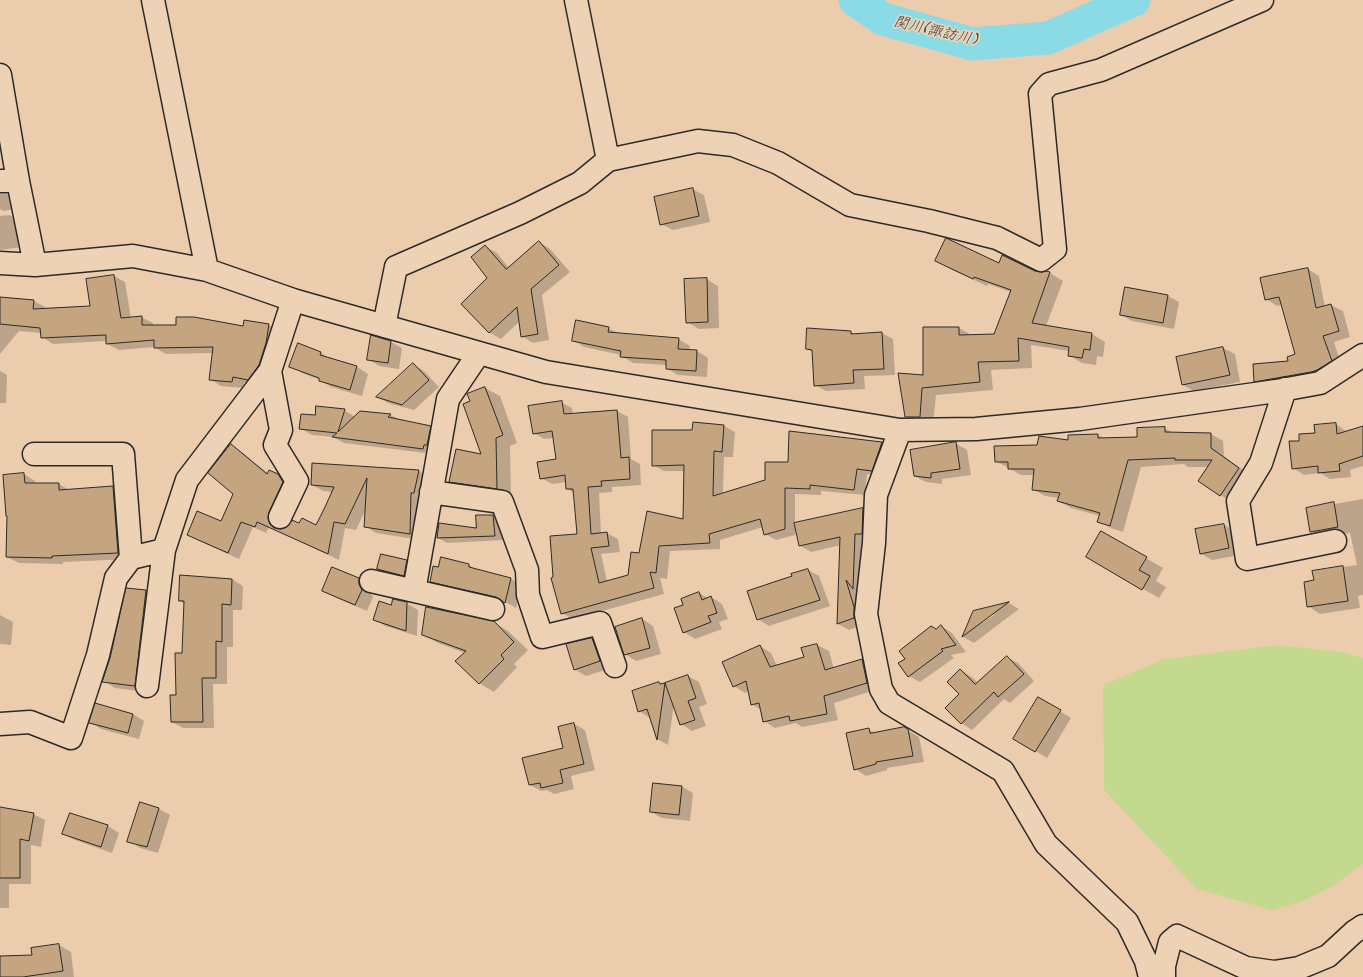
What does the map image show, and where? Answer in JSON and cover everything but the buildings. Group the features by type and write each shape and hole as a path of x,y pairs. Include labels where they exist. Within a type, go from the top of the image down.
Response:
{"street":[{"path":"153,0 207,270"},
{"path":"576,0 608,160"},
{"path":"384,326 396,267 520,213 580,183 608,160 698,141 733,146 778,163 850,205 929,221 997,238 1041,260 1055,249 1040,94 1049,84 1101,70 1262,0"},
{"path":"0,75 9,181 36,265"},
{"path":"0,263 36,265 133,256 207,270 293,300 546,372 900,430 976,429 1080,419 1285,389 1320,383 1363,355"},
{"path":"148,686 164,550 187,480 270,371 293,300"},
{"path":"414,590 448,398 479,353"},
{"path":"270,371 281,430 275,445 297,481 280,517"},
{"path":"1285,389 1261,463 1238,501 1247,559 1335,541"},
{"path":"900,430 876,495 874,543 866,614 880,689 890,703 1003,771 1046,844 1127,922 1146,961 1150,977"},
{"path":"34,454 123,454 131,558"},
{"path":"431,492 502,502 527,570 528,595 542,637 600,623 614,666"},
{"path":"0,724 30,722 71,738 98,656 116,578 131,558 164,550"},
{"path":"371,580 493,610"},
{"path":"1164,977 1164,966 1170,942 1177,936 1246,968 1274,972 1299,968 1328,956 1354,932 1363,926"}],"green space":[{"path":"1277,645 1342,652 1363,658 1363,864 1333,886 1301,902 1272,910 1197,889 1104,790 1103,685 1164,659"}],"waterway":[{"name":"関川(諏訪川)","path":"855,0 883,19 973,44 1048,38 1134,0"}]}
